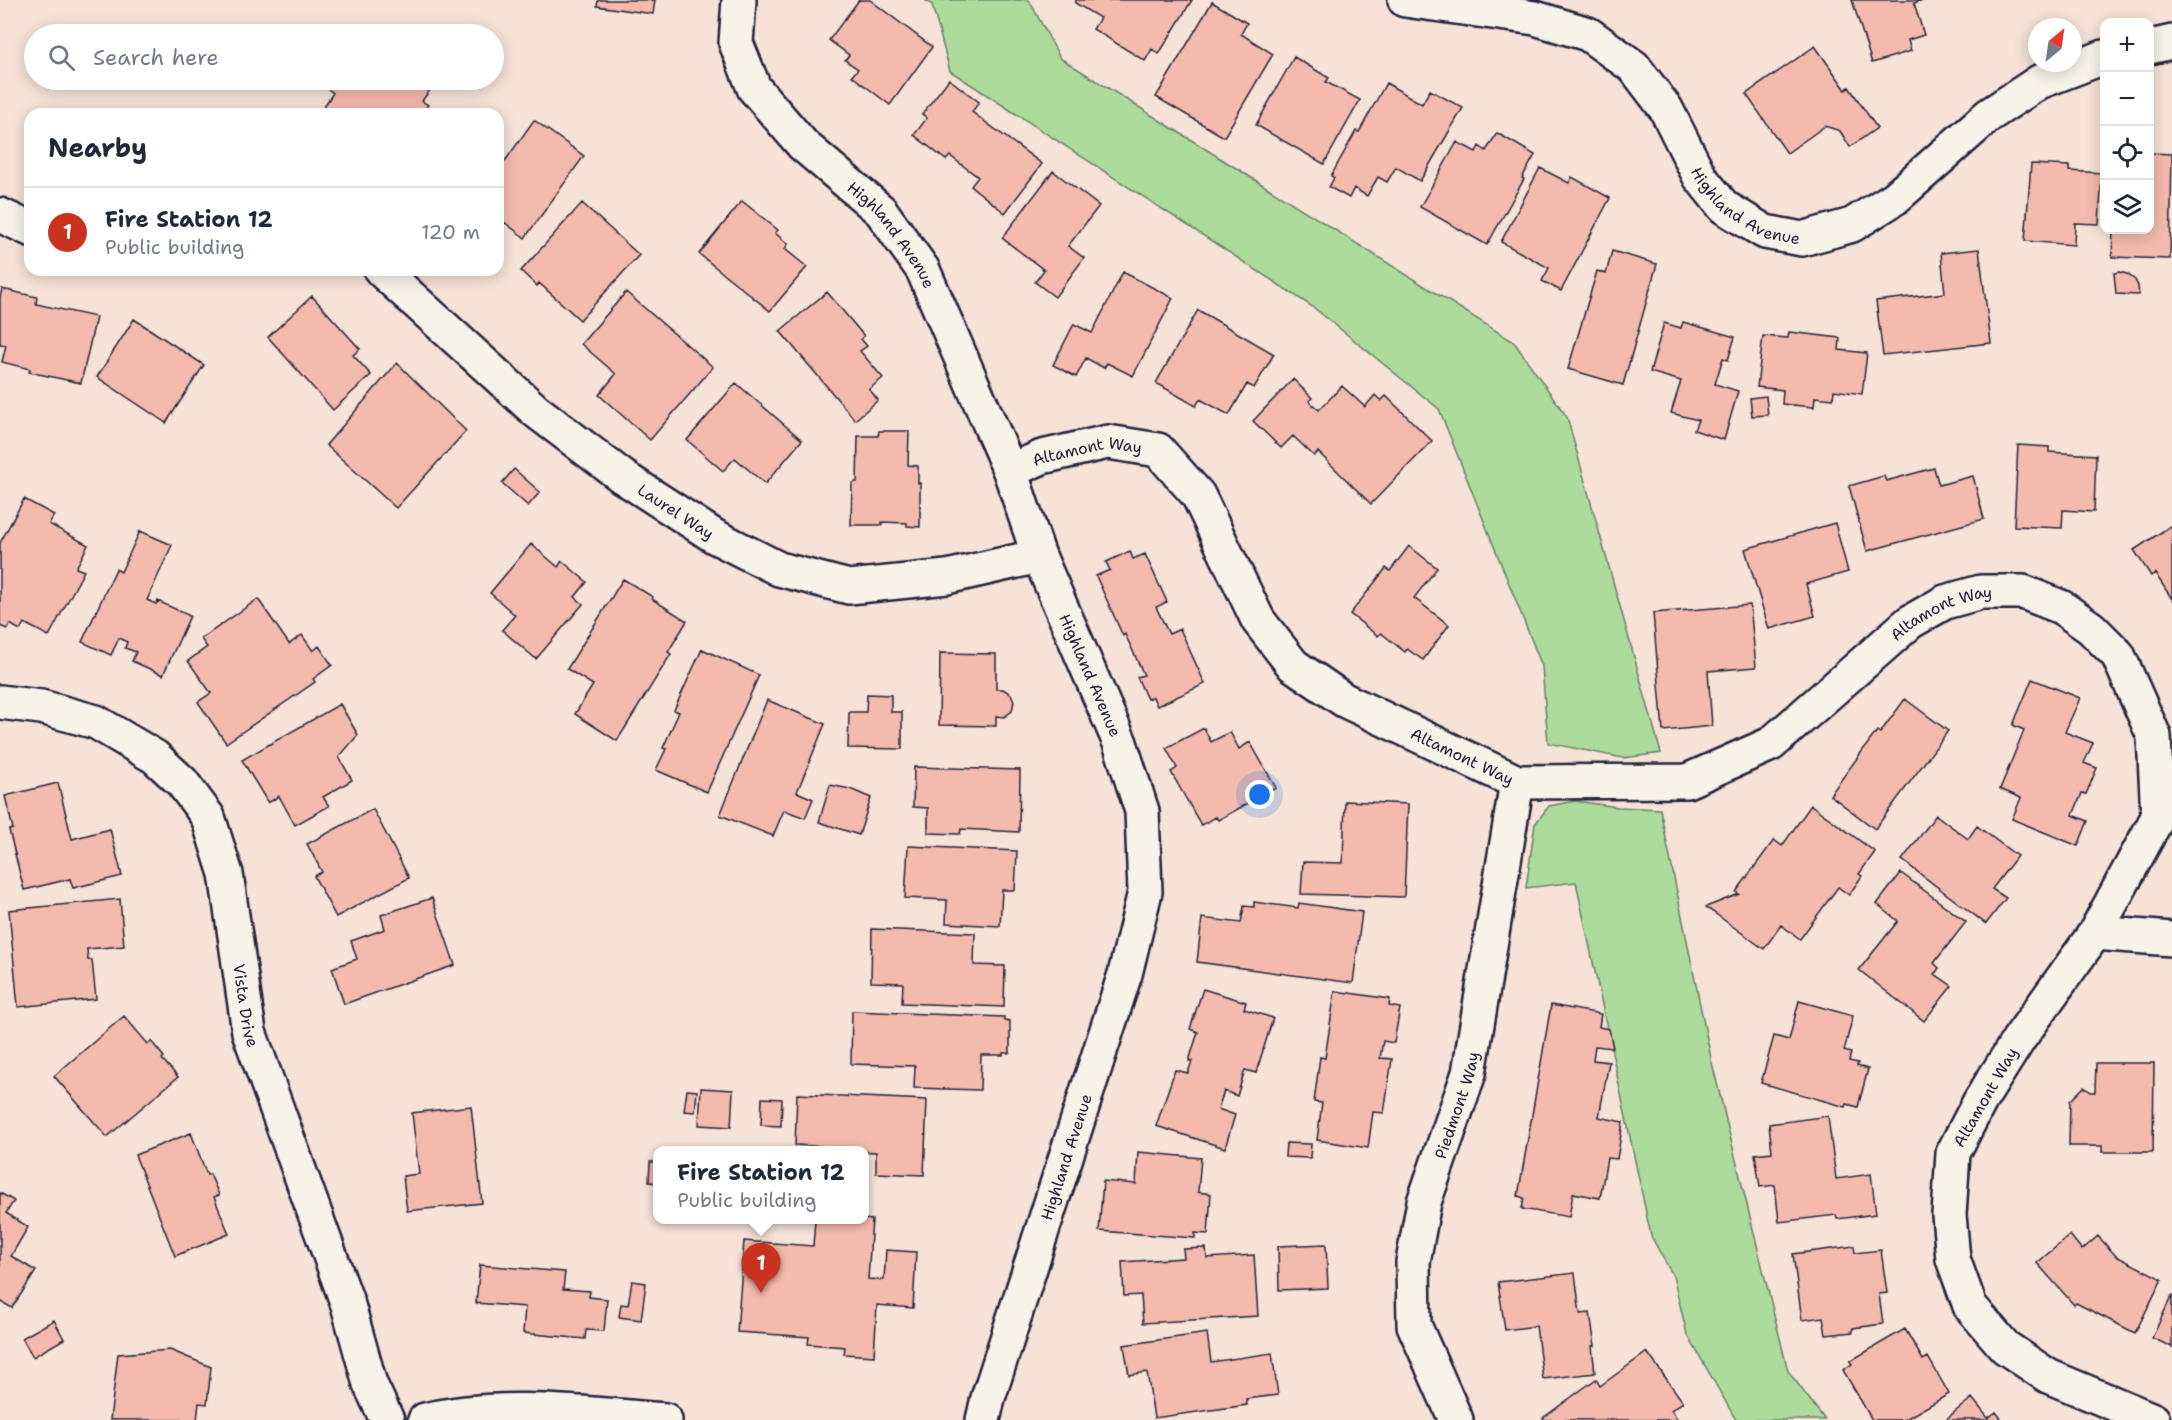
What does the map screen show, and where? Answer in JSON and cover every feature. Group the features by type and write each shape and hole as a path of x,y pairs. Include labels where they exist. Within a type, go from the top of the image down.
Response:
{"street":[{"name":"Highland Avenue","path":"739,0 736,43 754,88 803,145 881,211 923,270 1010,471 1039,556 1120,743 1142,811 1145,892 1125,974 988,1398 983,1420"},
{"name":"Highland Avenue","path":"1405,0 1535,18 1588,34 1634,67 1666,109 1700,177 1724,207 1766,232 1802,240 1852,225 1895,198 1989,115 2039,82 2100,59"},
{"path":"2154,45 2172,42"},
{"path":"0,215 24,226"},
{"name":"Laurel Way","path":"388,276 536,411 623,477 714,536 779,569 849,587 947,577 1039,556"},
{"name":"Altamont Way","path":"1010,471 1042,457 1108,442 1158,450 1198,495 1258,620 1293,665 1344,700 1517,782 1687,781 1771,744 1910,622 1945,602 1981,592 2023,592 2061,607 2091,628 2118,655 2154,736 2158,817 2095,933 2019,1039 1980,1101 1953,1153 1949,1215 1953,1259 1970,1306 2005,1347 2048,1376 2153,1420"},
{"name":"Vista Drive","path":"0,702 41,707 96,722 155,757 182,782 208,817 226,874 249,1032 348,1305 370,1384 387,1420"},
{"name":"Piedmont Way","path":"1456,1420 1414,1325 1413,1262 1424,1202 1469,1073 1517,782"},
{"path":"2095,933 2172,939"},
{"path":"425,1420 447,1415 511,1410 665,1420"}],"green space":[{"path":"925,0 1029,0 1060,58 1514,342 1567,417 1661,753 1623,758 1548,743 1542,666 1439,409 1313,307 950,71 932,5"},
{"path":"1575,801 1618,807 1660,809 1712,1063 1788,1371 1825,1420 1736,1420 1687,1334 1673,1276 1651,1236 1576,882 1526,888 1535,824 1549,806"}],"building":[{"path":"598,0 655,0 653,14 597,6"},
{"path":"859,0 870,0 932,47 890,105 852,76 858,69 845,60 849,55 829,40"},
{"path":"1076,0 1192,0 1159,54 1152,49 1145,61 1093,29 1100,18 1075,3"},
{"path":"1852,0 1923,0 1914,3 1924,35 1908,40 1911,51 1872,63"},
{"path":"1212,2 1247,23 1241,34 1273,54 1224,137 1156,97"},
{"path":"1815,46 1846,90 1849,87 1877,128 1850,147 1840,131 1825,126 1787,153 1746,94"},
{"path":"1294,57 1329,78 1326,82 1360,100 1324,164 1256,125"},
{"path":"949,79 979,102 972,112 1042,164 1005,213 971,186 978,177 950,156 946,160 914,135 927,118 922,114"},
{"path":"1386,83 1422,104 1430,90 1463,108 1420,181 1396,167 1387,182 1378,177 1367,196 1354,188 1349,198 1329,187 1334,178 1331,176"},
{"path":"329,90 430,90 422,101 428,105 426,108 323,108 333,93"},
{"path":"534,120 584,156 525,238 504,222 504,162"},
{"path":"1497,133 1535,155 1487,245 1420,207 1457,142 1476,152 1479,146 1486,151"},
{"path":"2154,153 2172,154 2170,259 2112,257 2113,234 2154,234"},
{"path":"2031,164 2069,166 2069,171 2100,173 2099,224 2075,223 2074,245 2025,241"},
{"path":"1540,168 1569,183 1572,177 1610,198 1561,291 1542,281 1549,268 1501,242"},
{"path":"1053,171 1099,206 1068,246 1084,258 1055,297 1035,282 1044,270 1002,238"},
{"path":"742,201 778,230 775,233 788,244 785,249 807,267 770,311 699,254"},
{"path":"582,203 639,255 580,320 539,283 537,286 521,271"},
{"path":"1979,249 1991,343 1883,355 1876,301 1945,293 1941,253"},
{"path":"1612,251 1657,264 1623,385 1568,369 1597,271 1606,274"},
{"path":"1123,272 1173,298 1133,376 1107,363 1104,368 1086,358 1076,377 1053,365 1074,324 1092,333"},
{"path":"2119,272 2135,280 2139,295 2116,294 2114,273"},
{"path":"2,289 37,297 36,304 96,317 81,383 29,372 30,369 2,362 6,345 0,344"},
{"path":"626,292 713,367 650,440 599,395 616,374 581,344"},
{"path":"827,292 864,336 861,339 867,346 860,351 883,378 869,389 878,400 855,420 780,331"},
{"path":"312,296 360,349 353,355 371,375 333,410 268,337"},
{"path":"1198,310 1274,354 1254,388 1247,384 1229,415 1200,399 1196,406 1156,383"},
{"path":"134,319 204,365 166,423 97,377"},
{"path":"1683,322 1735,337 1728,360 1723,358 1715,384 1738,391 1724,440 1694,430 1698,420 1671,413 1681,381 1650,372 1664,323 1681,328"},
{"path":"1789,332 1840,338 1839,350 1867,353 1862,394 1834,390 1833,399 1815,397 1814,407 1782,404 1783,390 1757,387 1763,336 1788,338"},
{"path":"397,363 466,431 396,508 326,445"},
{"path":"1293,379 1312,398 1309,401 1319,410 1342,386 1365,407 1375,395 1381,401 1386,396 1432,441 1371,504 1318,452 1314,456 1293,436 1281,448 1253,421"},
{"path":"736,383 802,440 765,484 735,458 723,471 687,440"},
{"path":"1766,396 1768,415 1752,416 1750,398"},
{"path":"879,431 909,431 908,465 918,466 918,483 920,483 920,527 907,526 907,523 882,522 882,525 851,525 852,483 857,482 858,436 878,436"},
{"path":"2018,445 2049,447 2049,452 2096,455 2094,512 2063,510 2062,528 2014,526"},
{"path":"1934,468 1939,485 1973,476 1984,519 1867,551 1849,486 1884,476 1886,481"},
{"path":"514,469 540,492 528,506 502,483"},
{"path":"24,499 54,515 49,524 88,545 76,568 84,571 49,636 24,623 20,630 10,624 7,629 0,626 0,543"},
{"path":"1835,523 1848,572 1806,584 1815,616 1769,629 1745,549"},
{"path":"2172,525 2172,599 2155,573 2151,576 2134,550"},
{"path":"140,531 172,545 147,600 156,604 158,601 190,616 163,675 132,661 136,652 125,648 127,642 119,638 111,655 82,642 116,569 121,572"},
{"path":"531,544 558,567 562,561 587,582 575,597 583,604 536,659 502,630 515,615 490,593"},
{"path":"1409,546 1437,568 1414,598 1449,625 1423,660 1407,649 1405,652 1381,633 1378,636 1350,614 1386,568 1390,571"},
{"path":"1130,551 1133,559 1145,554 1167,602 1156,607 1169,634 1180,629 1205,684 1157,706 1153,697 1147,699 1137,677 1144,675 1125,634 1123,636 1096,576 1110,570 1106,562"},
{"path":"623,579 687,621 668,652 671,654 617,741 575,714 593,685 567,669"},
{"path":"258,599 289,644 302,635 313,651 319,646 332,665 313,679 315,682 226,743 198,702 211,693 188,661 207,647 201,639"},
{"path":"1750,605 1756,667 1708,671 1712,726 1663,731 1653,613"},
{"path":"702,649 759,675 707,792 656,770 679,712 674,710"},
{"path":"940,653 996,654 996,689 1003,689 1011,694 1014,701 1012,711 1004,717 996,716 996,726 939,725"},
{"path":"2032,679 2080,698 2065,732 2093,743 2084,763 2097,768 2086,794 2082,793 2073,815 2088,821 2078,846 2012,819 2021,798 2000,789 2024,730 2013,725"},
{"path":"867,694 891,695 891,712 902,712 902,749 848,748 849,712 866,712"},
{"path":"1905,699 1948,731 1875,829 1830,795 1877,731 1880,733"},
{"path":"767,700 825,724 797,792 813,799 805,818 784,810 773,836 720,815"},
{"path":"340,704 358,735 339,757 352,780 323,797 329,806 295,825 279,796 268,803 242,760"},
{"path":"1204,728 1211,742 1230,732 1239,749 1250,742 1276,788 1218,820 1216,817 1201,825 1171,772 1177,768 1166,748"},
{"path":"914,767 1020,770 1019,832 961,829 960,834 928,833 928,808 913,807"},
{"path":"58,783 72,839 110,829 122,876 73,888 70,879 24,890 9,830 13,829 5,796"},
{"path":"830,785 850,789 871,798 859,835 819,822"},
{"path":"1345,801 1408,804 1404,897 1301,894 1303,862 1343,863"},
{"path":"1811,805 1875,852 1859,874 1862,876 1849,895 1838,887 1800,939 1781,925 1764,949 1706,907 1739,894 1736,892 1774,840 1782,846"},
{"path":"373,809 409,878 336,917 314,876 322,872 307,844"},
{"path":"1936,815 1968,839 1977,826 2017,856 1992,889 2006,898 1986,924 1902,860"},
{"path":"908,846 1017,851 1015,890 1002,890 1000,926 946,923 947,900 905,898"},
{"path":"1901,873 1966,922 1934,963 1939,968 1935,974 1952,986 1924,1021 1859,970 1898,921 1877,904"},
{"path":"432,898 455,965 344,1004 332,968 357,959 351,941 385,929 381,915"},
{"path":"120,899 124,946 87,949 88,960 92,960 96,999 18,1007 9,910"},
{"path":"1254,902 1298,908 1299,903 1362,912 1353,983 1197,962 1202,918 1241,923 1244,906 1254,907"},
{"path":"872,929 975,933 974,965 1005,966 1004,1007 902,1003 903,983 871,982"},
{"path":"1203,989 1246,1002 1244,1009 1273,1018 1256,1073 1245,1070 1237,1096 1224,1091 1218,1109 1235,1115 1225,1148 1156,1126 1175,1070 1188,1073 1192,1061 1189,1061 1198,1032 1190,1029"},
{"path":"1335,991 1390,999 1389,1006 1400,1008 1394,1043 1383,1041 1380,1058 1392,1059 1384,1113 1373,1112 1368,1148 1317,1140 1322,1103 1314,1102 1320,1057 1325,1058"},
{"path":"1799,1001 1853,1016 1844,1051 1851,1053 1849,1061 1868,1069 1858,1107 1847,1104 1846,1107 1761,1083 1774,1036 1789,1040"},
{"path":"1551,1005 1601,1014 1599,1027 1609,1029 1613,1048 1595,1046 1593,1060 1609,1062 1599,1117 1623,1122 1617,1159 1607,1158 1600,1198 1573,1193 1569,1217 1522,1209 1524,1198 1518,1196"},
{"path":"852,1011 1004,1017 1004,1020 1010,1021 1010,1053 981,1055 980,1090 914,1088 915,1066 851,1064"},
{"path":"124,1016 148,1044 151,1041 164,1057 162,1059 178,1077 107,1137 54,1076"},
{"path":"2096,1063 2154,1063 2153,1152 2102,1152 2102,1146 2069,1146 2070,1101 2084,1087 2095,1092"},
{"path":"701,1088 733,1090 731,1127 699,1125"},
{"path":"687,1090 697,1091 695,1112 684,1111"},
{"path":"797,1094 927,1100 924,1175 876,1173 876,1152 869,1152 869,1146 795,1145"},
{"path":"762,1098 782,1099 781,1126 761,1125"},
{"path":"471,1106 482,1203 407,1211 403,1176 419,1174 412,1113"},
{"path":"1828,1116 1836,1179 1871,1174 1876,1214 1837,1219 1836,1215 1779,1222 1775,1185 1760,1187 1755,1154 1772,1152 1769,1124"},
{"path":"191,1133 207,1175 210,1174 219,1195 214,1197 229,1234 175,1256 135,1155"},
{"path":"1286,1143 1311,1144 1310,1158 1285,1157"},
{"path":"1138,1152 1201,1158 1198,1192 1211,1194 1208,1234 1195,1233 1195,1238 1099,1231 1103,1181 1136,1184"},
{"path":"650,1162 653,1162 653,1182 649,1182"},
{"path":"0,1193 14,1201 6,1213 28,1227 11,1256 36,1271 12,1308 0,1301"},
{"path":"869,1220 872,1220 868,1279 884,1280 886,1250 916,1252 913,1308 877,1305 874,1356 844,1354 845,1347 808,1344 809,1337 737,1332 744,1241 813,1246 815,1224 869,1224"},
{"path":"2070,1235 2082,1250 2098,1236 2116,1256 2162,1279 2135,1333 2076,1303 2074,1305 2037,1263"},
{"path":"1326,1244 1328,1288 1279,1290 1278,1246"},
{"path":"1854,1246 1855,1253 1881,1250 1887,1293 1879,1294 1883,1324 1853,1328 1853,1332 1826,1335 1823,1317 1802,1320 1793,1254"},
{"path":"1206,1248 1207,1258 1254,1255 1258,1316 1143,1323 1141,1295 1124,1296 1122,1262 1184,1258 1183,1249"},
{"path":"480,1265 565,1272 563,1289 590,1291 589,1297 607,1299 604,1331 586,1330 585,1339 523,1333 525,1307 476,1303"},
{"path":"1575,1273 1580,1314 1590,1313 1595,1346 1592,1346 1595,1373 1543,1379 1536,1326 1505,1330 1498,1282"},
{"path":"632,1281 646,1283 641,1320 619,1317 621,1304 628,1305"},
{"path":"2172,1295 2172,1347 2152,1338"},
{"path":"54,1320 64,1339 33,1357 22,1338"},
{"path":"1905,1329 1923,1360 1928,1357 1949,1394 1904,1420 1872,1420 1843,1370 1852,1364 1850,1361"},
{"path":"1207,1333 1211,1362 1272,1353 1278,1395 1246,1399 1247,1405 1154,1418 1147,1372 1129,1375 1124,1345"},
{"path":"170,1350 211,1367 207,1404 199,1403 197,1420 110,1420 118,1354"},
{"path":"1647,1352 1683,1402 1671,1410 1678,1420 1544,1420 1543,1418 1596,1379 1600,1386"},
{"path":"1972,1398 1988,1418 1996,1412 2002,1420 1945,1420"}],"place":[{"name":"Fire Station 12","path":"761,1293"}]}
